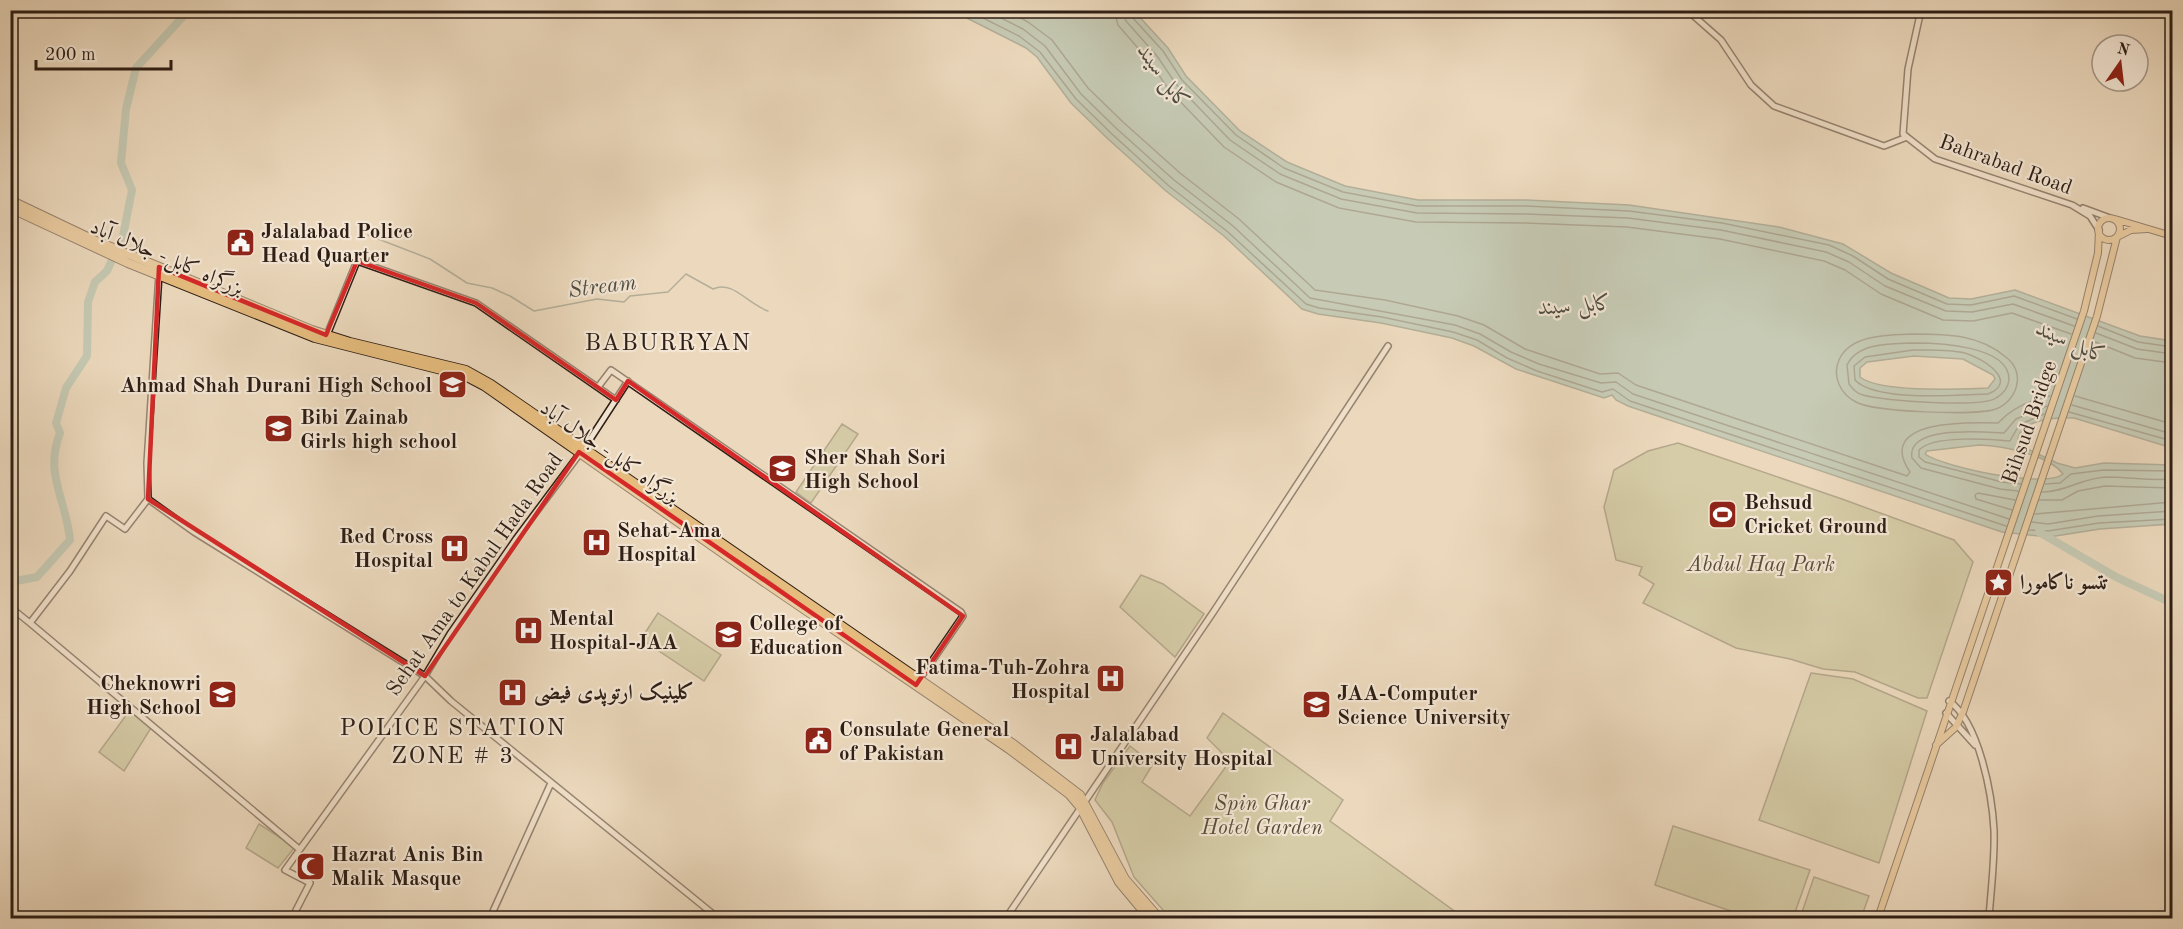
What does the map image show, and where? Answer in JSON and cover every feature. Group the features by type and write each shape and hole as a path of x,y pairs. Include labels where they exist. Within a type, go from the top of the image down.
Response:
{"highway":[{"path":"10,200 43,214 92,243"},
{"name":"بزرگراه کابل- جلال آباد","path":"10,208 129,259 327,335 474,373 581,450"},
{"name":"بزرگراه کابل- جلال آباد","path":"159,271 315,338 465,376 484,386 918,682 1012,743 1073,789 1125,879 1159,918"},
{"name":"بزرگراه کابل- جلال آباد","path":"1082,804 1119,882 1149,918"}],"main road":[{"path":"2147,229 2131,230 2117,237 2104,238 2099,230 2101,221 2112,219 2172,236"},
{"path":"1934,747 1956,727 1963,712 2019,548 2097,316 2120,228 2112,219"},
{"name":"Bihsud Bridge","path":"1878,918 1934,747 2007,541 2083,313 2095,270 2099,230"},
{"path":"1967,651 1981,656"}],"street":[{"path":"1688,10 1721,40 1751,85 1774,106 1884,146 1907,137 1903,134 1902,124 1908,69 1921,10"},
{"name":"Bahrabad Road","path":"1907,137 1935,159 2072,205 2090,216 2099,230"},
{"path":"2072,205 2112,219"},
{"path":"327,335 357,261 476,303 616,400"},
{"path":"30,623 70,571 106,516 125,529 148,499 147,463 159,271"},
{"path":"1006,918 1214,611 1388,346"},
{"path":"598,387 611,370 961,612 963,616 918,682"},
{"name":"Sehat Ama to Kabul Hada Road","path":"292,918 310,883 285,870 425,676 450,634 628,381"},
{"path":"148,499 194,532 425,676 451,701 718,918"},
{"path":"10,607 299,849"},
{"path":"1950,701 1963,712 1978,749 1994,830 1989,918"},
{"path":"1946,713 1956,727 1978,749"},
{"path":"490,918 551,783"}],"highlighted area":[{"path":"357,261 476,303 616,400 628,381 963,616 916,685 579,452 425,676 148,499 159,267 326,335"}],"green space":[{"path":"842,424 858,434 811,503 796,492"},
{"name":"Abdul Haq Park","path":"1678,443 1954,540 1973,562 1927,698 1918,698 1855,672 1823,669 1790,659 1736,648 1643,603 1654,584 1639,575 1642,567 1616,560 1604,507 1614,470 1648,451"},
{"path":"1141,575 1163,584 1204,614 1175,657 1120,607"},
{"path":"658,613 721,655 704,681 641,639"},
{"path":"1811,673 1853,679 1927,711 1879,863 1759,820"},
{"path":"130,710 151,728 124,771 99,752"},
{"name":"Spin Ghar Hotel Garden","path":"1223,713 1343,800 1330,821 1464,918 1170,918 1134,877 1112,822 1095,800 1103,783 1130,746 1153,764 1142,782 1190,816 1230,761 1207,738"},
{"path":"259,824 295,847 278,868 246,848"},
{"path":"1673,826 1810,870 1793,918 1751,918 1655,885"},
{"path":"1814,877 1869,896 1861,918 1800,918"}],"water":[{"name":"کابل سيند","path":"953,11 1134,11 1168,48 1186,76 1240,131 1287,162 1345,186 1418,200 1526,200 1629,205 1779,227 1843,244 1891,273 1949,298 1971,299 2015,290 2140,336 2172,341 2172,448 2074,418 2050,419 2033,423 2021,432 2018,439 2021,446 2057,463 2075,468 2104,463 2172,465 2172,524 2100,529 2049,537 2002,532 1628,406 1616,400 1612,395 1604,398 1516,369 1474,346 1452,338 1381,323 1318,314 1302,309 1224,236 1166,191 1108,139 1071,103 1037,57 1026,48","holes":["1914,356 1963,359 1993,375 1995,379 1988,388 1940,389 1885,386 1860,377 1860,368 1867,362","1979,445 2012,449 2036,456 2047,461 2063,474 2053,478 2016,478 1952,465 1925,454 1927,451"]}],"waterway":[{"path":"10,582 37,577 70,540 55,474 54,462 60,433 56,423 66,388 87,356 88,302 95,282 107,271 123,236 132,190 121,163 126,109 136,68 189,10"},
{"name":"Stream","path":"368,235 430,259 467,283 492,288 534,311 597,299 624,302 630,296 668,292 686,274 713,289 720,287 733,290 768,311"},
{"path":"2039,532 2116,577 2172,603"}],"place":[{"name":"Jalalabad Police Head Quarter","path":"240,243"},
{"name":"Ahmad Shah Durani High School","path":"453,385"},
{"name":"Bibi Zainab Girls high school","path":"279,429"},
{"name":"Sher Shah Sori High School","path":"783,469"},
{"name":"Behsud Cricket Ground","path":"1723,514"},
{"name":"Sehat-Ama Hospital","path":"596,542"},
{"name":"Red Cross Hospital","path":"454,548"},
{"name":"تتسو ناکامورا","path":"1999,582"},
{"name":"Mental Hospital-JAA","path":"528,630"},
{"name":"College of Education","path":"728,635"},
{"name":"Fatima-Tuh-Zohra Hospital","path":"1111,679"},
{"name":"کلینیک ارتوپدی فیضی","path":"513,692"},
{"name":"Cheknowri High School","path":"222,695"},
{"name":"JAA-Computer Science University","path":"1316,705"},
{"name":"Consulate General of Pakistan","path":"818,741"},
{"name":"Jalalabad University Hospital","path":"1069,746"},
{"name":"Hazrat Anis Bin Malik Masque","path":"310,866"}],"district":[{"name":"BABURRYAN","path":"668,342"},
{"name":"POLICE STATION ZONE # 3","path":"453,741"}]}
